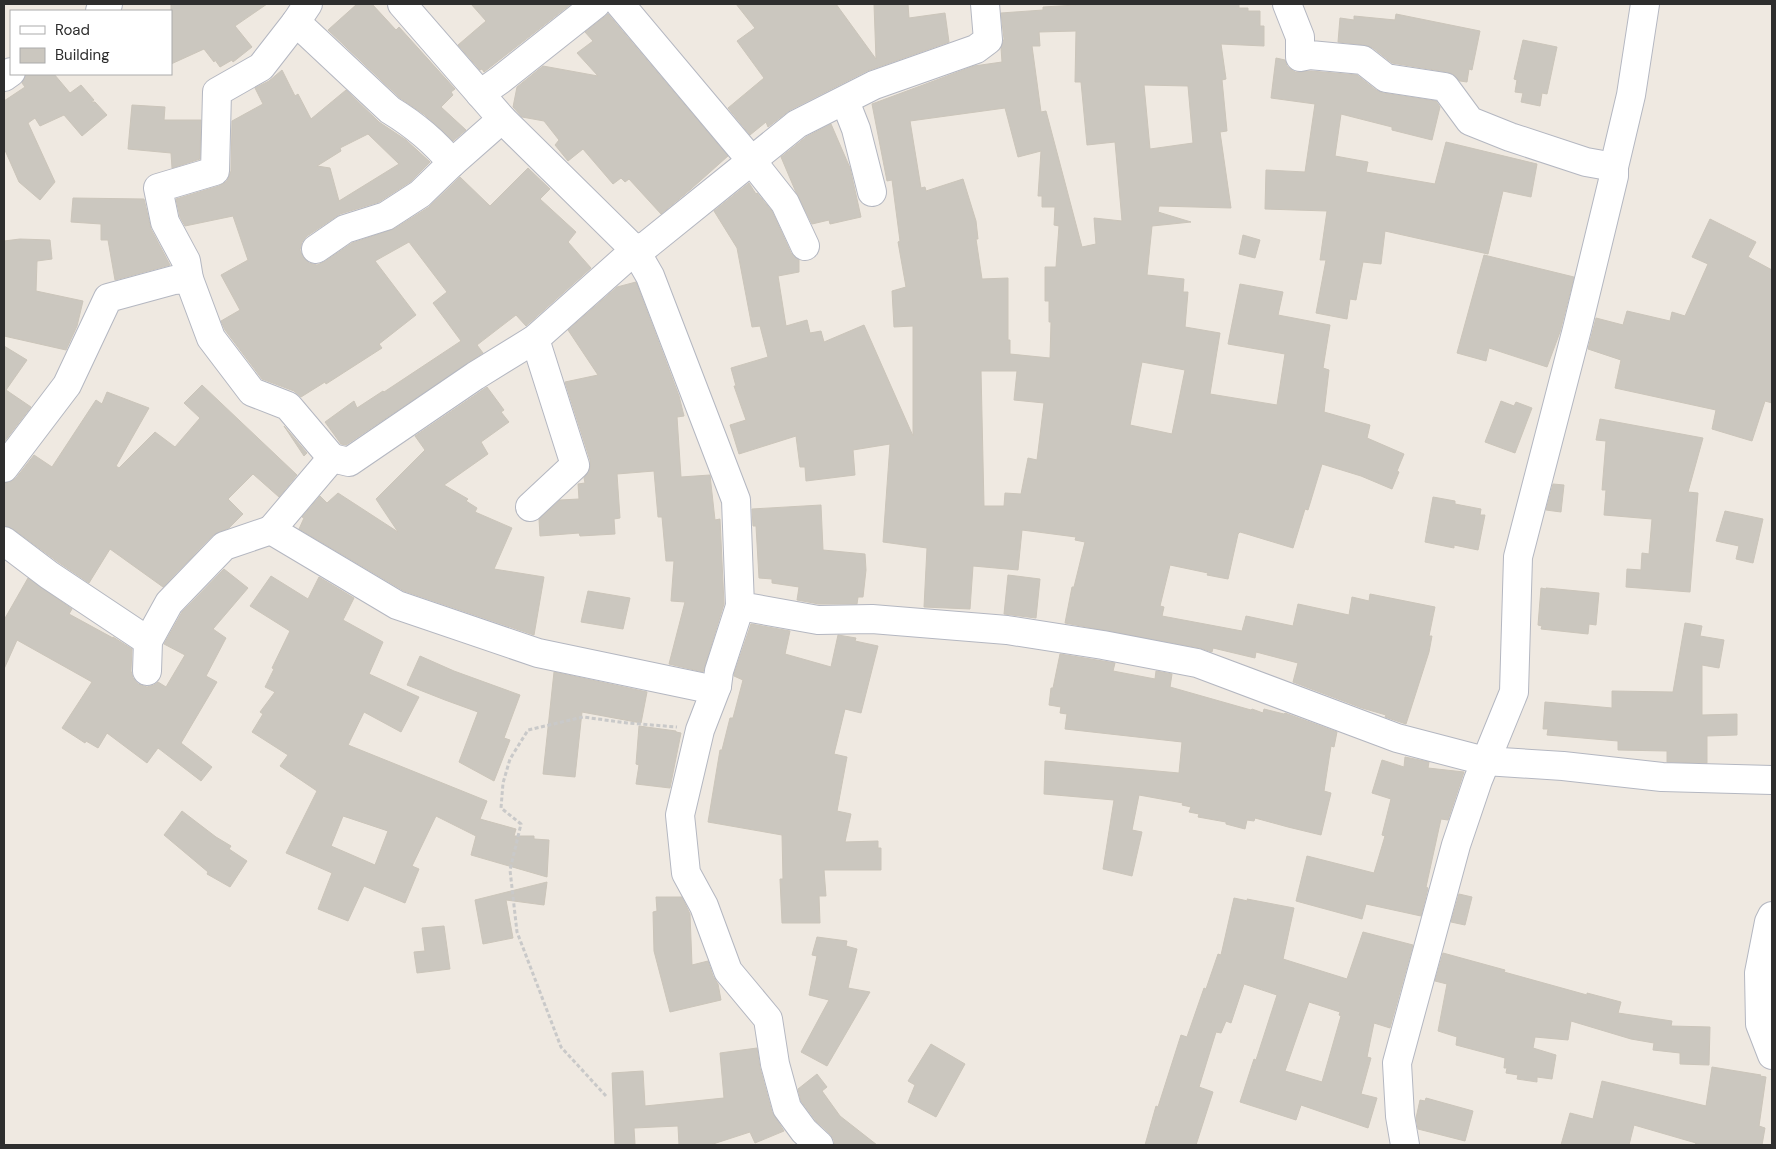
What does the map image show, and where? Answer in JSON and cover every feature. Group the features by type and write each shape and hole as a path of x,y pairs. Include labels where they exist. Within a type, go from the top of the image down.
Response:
{"street":[{"path":"402,4 502,119 635,250 650,276 736,500 740,606 719,671 717,686 700,730 680,815 686,873 704,906 728,971 768,1019 775,1064 787,1108 804,1132 819,1145"},
{"path":"480,94 596,4"},
{"path":"620,4 785,203 805,246"},
{"path":"452,163 443,152 390,110 302,13 261,67 216,92 215,171 158,188 165,222 186,261 189,278 211,338 252,392 288,406 332,458 349,462 467,381 535,339 635,250 647,245 796,124 874,86 976,49 988,40 985,4"},
{"path":"1286,4 1300,37 1300,57 1310,55 1363,60 1386,78 1445,87 1470,121 1510,137 1586,162 1614,167"},
{"path":"1404,1145 1396,1063 1456,844 1486,761 1514,692 1518,557 1578,329 1614,176 1614,167 1631,95 1645,4"},
{"path":"845,101 856,129 872,192"},
{"path":"316,249 345,229 386,216 420,194 502,119"},
{"path":"4,468 67,385 108,298 174,280 189,278"},
{"path":"530,507 575,465 535,339"},
{"path":"147,671 148,641 169,603 224,546 271,530 332,458"},
{"path":"271,530 397,605 538,653 710,689 717,686"},
{"path":"4,541 49,575 148,641"},
{"path":"740,606 818,620 872,619 1007,630 1103,644 1197,663 1397,738 1486,761 1563,766 1662,777 1772,774"},
{"path":"1772,916 1769,922 1759,973 1760,1024 1772,1055"}],"path":[{"path":"606,1096 562,1047 517,932 510,870 521,824 501,808 503,783 510,759 528,730 583,717 700,730"}],"building":[{"path":"171,4 267,4 235,26 252,47 233,62 232,60 220,67 204,49 172,64"},
{"path":"357,4 372,4 396,30 399,27 455,89 451,92 453,95 441,107 466,130 453,141 425,115 400,98 328,30"},
{"path":"471,4 571,4 484,72 458,45 486,21"},
{"path":"736,4 836,4 876,59 874,4 908,4 909,18 945,13 949,42 867,71 790,110 768,127 766,122 750,135 728,108 764,78 737,41 755,28"},
{"path":"1239,4 1239,8 1248,8 1248,11 1260,11 1260,26 1264,26 1264,46 1221,44 1226,79 1222,80 1227,131 1220,132 1231,208 1159,206 1158,212 1191,222 1152,226 1147,275 1184,279 1183,292 1188,292 1185,327 1220,333 1210,394 1277,405 1285,354 1228,344 1240,284 1283,292 1278,315 1330,325 1323,368 1329,370 1324,412 1370,425 1367,438 1404,454 1392,489 1361,476 1322,464 1308,510 1305,509 1293,548 1240,532 1228,579 1170,565 1160,606 1164,607 1162,616 1242,631 1246,616 1293,626 1298,604 1349,615 1352,597 1369,601 1370,594 1435,607 1429,636 1432,636 1429,652 1406,724 1293,682 1298,663 1256,652 1255,658 1213,648 1212,652 1200,648 1065,623 1072,587 1074,587 1085,542 1075,540 1076,537 1022,530 1018,570 973,566 970,609 924,607 927,548 883,542 890,444 853,450 855,475 806,481 805,467 800,467 796,436 739,454 730,425 746,420 734,386 736,386 731,368 768,357 760,326 752,327 737,248 714,211 749,183 756,194 772,211 791,253 799,260 799,272 778,276 786,326 807,320 810,333 821,331 824,342 864,325 913,436 913,326 894,327 892,291 906,287 898,242 900,241 892,180 887,181 872,104 974,66 1002,62 1001,48 1004,39 1001,13 1043,10 1043,7","holes":["1076,31 1075,82 1081,82 1087,145 1115,142 1122,221 1094,218 1096,244 1082,247 1046,111 1041,112 1032,46 1040,46 1039,32","1144,85 1188,86 1193,143 1150,149","1005,108 1018,157 1041,151 1038,196 1042,196 1042,207 1055,207 1054,225 1059,226 1056,267 1045,267 1045,301 1049,301 1049,322 1051,322 1050,358 1010,354 1010,340 1008,340 1008,278 982,279 976,239 978,239 976,221 963,179 926,191 925,187 921,188 910,121","1142,362 1185,370 1172,434 1130,425","981,371 1017,371 1014,400 1044,403 1037,460 1028,458 1021,494 1005,493 1004,506 984,506"]},
{"path":"608,14 728,156 661,214 629,179 625,182 621,178 613,184 583,149 568,161 555,145 559,140 544,121 522,117 513,107 517,87 543,66 598,76 577,53 593,41 585,32"},
{"path":"1396,14 1480,31 1472,70 1469,69 1467,82 1460,81 1453,74 1447,72 1392,63 1373,48 1365,45 1338,42 1340,18 1354,20 1354,16 1395,20"},
{"path":"1523,40 1557,47 1547,94 1542,93 1540,106 1521,102 1523,93 1515,92 1517,80 1514,79"},
{"path":"1276,58 1285,60 1287,66 1295,72 1311,71 1357,75 1376,90 1383,93 1436,101 1440,107 1432,140 1392,130 1392,127 1341,114 1335,156 1368,162 1366,172 1435,184 1446,142 1537,164 1531,197 1503,191 1488,254 1385,231 1381,264 1363,262 1356,300 1350,299 1347,319 1316,313 1326,260 1320,260 1327,211 1265,209 1266,170 1305,172 1315,104 1271,98"},
{"path":"282,70 295,96 298,94 311,119 346,90 379,122 406,140 430,162 410,182 379,202 340,214 307,236 302,242 300,250 303,257 309,263 317,265 352,243 394,229 429,207 460,177 490,206 528,168 550,189 540,199 576,232 568,242 591,268 526,326 516,315 477,345 483,353 346,445 341,444 325,422 354,401 357,408 384,392 461,341 433,303 447,292 409,242 375,261 416,315 379,344 382,348 326,384 325,382 301,397 294,391 262,379 225,330 221,321 240,310 221,275 248,260 233,216 185,226 180,217 176,199 219,186 227,181 231,171 232,121 263,104 255,88 269,81","holes":["368,134 399,164 339,201 330,168 317,166 341,151 340,148"]},
{"path":"26,75 55,75 70,93 81,85 94,100 91,102 95,102 107,115 82,136 64,115 40,126 35,118 28,123 55,182 40,200 19,182 4,148 4,101 25,87 22,83"},
{"path":"132,105 165,107 164,120 201,120 200,159 172,168 171,153 128,149"},
{"path":"831,124 850,168 861,217 830,224 829,220 812,224 781,157 806,137"},
{"path":"73,198 144,199 151,229 170,265 115,280 108,240 101,240 101,224 71,222"},
{"path":"1710,219 1756,242 1748,257 1772,270 1772,403 1765,401 1752,441 1712,429 1716,410 1615,388 1621,360 1588,349 1596,318 1623,325 1627,311 1670,321 1672,312 1685,316 1708,264 1692,257"},
{"path":"1243,235 1260,240 1255,258 1239,254"},
{"path":"20,239 50,240 52,259 37,261 36,291 83,301 77,326 66,350 4,336 4,241"},
{"path":"1484,255 1574,277 1560,332 1547,367 1489,348 1486,361 1457,353"},
{"path":"636,282 679,396 684,416 677,417 681,477 710,475 715,520 720,519 724,604 703,672 669,664 685,602 671,601 674,561 666,561 662,517 658,517 654,471 617,474 620,518 614,519 615,534 580,536 579,533 540,536 539,519 560,500 579,499 578,484 585,483 584,478 590,468 590,460 565,382 598,375 568,330 617,287"},
{"path":"4,346 27,360 6,390 31,407 4,442"},
{"path":"202,385 297,475 279,497 253,474 228,499 243,514 229,528 213,535 163,587 110,549 89,583 13,529 4,526 4,483 16,478 34,455 52,467 96,400 102,404 107,392 149,408 116,466 119,468 155,432 175,447 200,418 184,403"},
{"path":"487,387 504,410 501,412 509,422 481,442 488,454 444,485 468,499 466,501 477,508 475,512 512,528 494,569 544,577 534,635 404,591 299,529 304,518 302,517 320,496 327,503 338,493 398,532 376,499 425,450 415,436"},
{"path":"1501,401 1514,406 1516,402 1532,408 1515,453 1485,442"},
{"path":"1600,419 1703,438 1688,492 1698,493 1690,592 1626,587 1627,569 1641,570 1642,553 1649,554 1652,519 1604,515 1606,490 1602,490 1606,441 1596,440"},
{"path":"284,426 307,453 304,456"},
{"path":"1553,484 1564,485 1561,512 1546,510"},
{"path":"1433,497 1481,509 1480,515 1485,515 1478,550 1454,545 1454,548 1425,542"},
{"path":"821,505 823,550 865,554 866,570 863,597 858,597 857,604 819,604 797,600 799,587 772,583 772,579 759,578 756,526 753,526 752,509"},
{"path":"1725,511 1763,519 1753,563 1736,559 1739,546 1716,541"},
{"path":"224,569 248,588 213,629 226,638 206,676 217,682 181,743 212,767 201,781 158,748 147,763 107,733 98,748 86,741 85,743 62,728 92,682 17,640 4,669 4,620 28,578 72,609 69,614 132,649 131,671 133,678 138,684 147,687 158,682 166,687 185,655 164,644 182,612"},
{"path":"1008,575 1040,579 1036,618 1004,614"},
{"path":"271,576 308,599 319,577 354,598 343,620 383,642 369,674 419,697 401,732 364,712 348,745 487,801 480,819 516,829 514,836 534,836 534,839 549,840 547,877 471,855 476,836 436,816 412,866 419,869 405,903 364,886 348,921 318,909 332,873 286,853 317,791 280,766 288,755 252,732 263,714 260,712 275,692 265,687 290,631 250,606","holes":["343,816 388,831 375,865 331,846"]},
{"path":"1541,588 1599,593 1596,625 1589,624 1588,634 1541,629 1542,626 1538,625"},
{"path":"588,591 630,598 623,629 581,622"},
{"path":"1685,623 1702,626 1700,636 1724,640 1719,668 1702,665 1702,715 1737,714 1737,735 1707,736 1707,763 1667,762 1667,751 1618,750 1618,741 1547,735 1548,729 1543,729 1545,702 1612,708 1612,691 1673,692"},
{"path":"751,624 790,631 785,654 831,667 838,635 856,638 855,641 878,646 861,713 845,709 834,754 847,757 837,811 851,814 845,842 878,841 878,848 881,848 881,870 824,870 826,896 819,896 820,923 782,923 780,879 783,879 782,835 708,822 720,750 722,750 730,718 733,718 743,680 734,676 734,674"},
{"path":"1060,654 1115,663 1113,671 1155,679 1156,671 1172,674 1170,687 1263,713 1264,709 1285,713 1337,732 1334,747 1331,746 1324,791 1331,793 1321,835 1255,818 1254,821 1247,820 1245,829 1226,824 1226,822 1198,817 1199,814 1189,812 1191,807 1182,805 1183,803 1139,795 1132,830 1142,832 1132,876 1103,869 1114,800 1044,794 1045,761 1179,773 1182,742 1065,729 1067,714 1060,713 1061,707 1049,705 1051,688 1053,688"},
{"path":"420,656 454,671 520,695 504,738 510,740 494,781 459,762 478,712 407,685"},
{"path":"554,672 647,692 641,723 582,712 575,777 543,774"},
{"path":"639,726 681,733 670,788 636,784 639,765 636,764"},
{"path":"1405,757 1429,762 1428,768 1464,772 1448,820 1441,819 1421,916 1366,904 1362,919 1296,901 1307,856 1374,873 1385,836 1382,835 1391,799 1372,793 1382,760 1404,767"},
{"path":"182,811 231,846 229,849 247,861 230,887 207,874 208,872 164,835"},
{"path":"547,882 544,905 506,900 513,938 483,944 475,900"},
{"path":"1459,894 1472,897 1465,925 1451,922"},
{"path":"656,897 682,897 690,914 692,965 708,961 718,984 721,1000 670,1012 654,951 653,912 657,911"},
{"path":"1234,898 1294,908 1283,959 1347,979 1363,932 1413,945 1390,1028 1374,1023 1367,1057 1371,1058 1361,1094 1377,1098 1368,1128 1301,1105 1296,1120 1240,1102 1277,995 1244,984 1231,1023 1226,1021 1221,1033 1216,1032 1199,1087 1213,1092 1196,1145 1145,1145 1156,1106 1158,1107 1181,1035 1187,1037 1218,954 1221,955","holes":["1309,1002 1340,1012 1339,1015 1341,1016 1322,1082 1285,1071"]},
{"path":"444,926 450,969 417,973 414,952 425,951 422,928"},
{"path":"817,937 847,941 846,946 857,949 848,988 870,992 827,1066 801,1052 829,1000 809,995 817,956 812,955"},
{"path":"1443,953 1587,995 1587,993 1621,1002 1618,1013 1672,1021 1671,1026 1710,1027 1709,1065 1680,1064 1680,1053 1653,1050 1654,1043 1631,1039 1571,1021 1568,1040 1535,1037 1533,1048 1556,1055 1552,1079 1537,1077 1537,1082 1517,1079 1518,1075 1506,1073 1507,1068 1504,1068 1505,1058 1456,1045 1457,1037 1438,1031 1447,984 1435,981"},
{"path":"931,1044 965,1064 936,1117 908,1102 915,1085 908,1081"},
{"path":"757,1048 760,1068 772,1112 784,1131 755,1143 750,1132 710,1145 679,1145 678,1126 634,1128 635,1144 615,1145 612,1073 643,1071 645,1106 724,1098 720,1053"},
{"path":"1712,1067 1766,1077 1759,1126 1765,1128 1762,1145 1695,1145 1696,1143 1634,1125 1629,1145 1561,1145 1570,1113 1593,1119 1602,1081 1706,1106"},
{"path":"817,1074 827,1087 822,1091 840,1116 877,1145 834,1145 834,1140 830,1134 816,1121 801,1101 798,1089"},
{"path":"1426,1098 1473,1111 1465,1141 1418,1129 1416,1118 1420,1100 1425,1101"}]}
